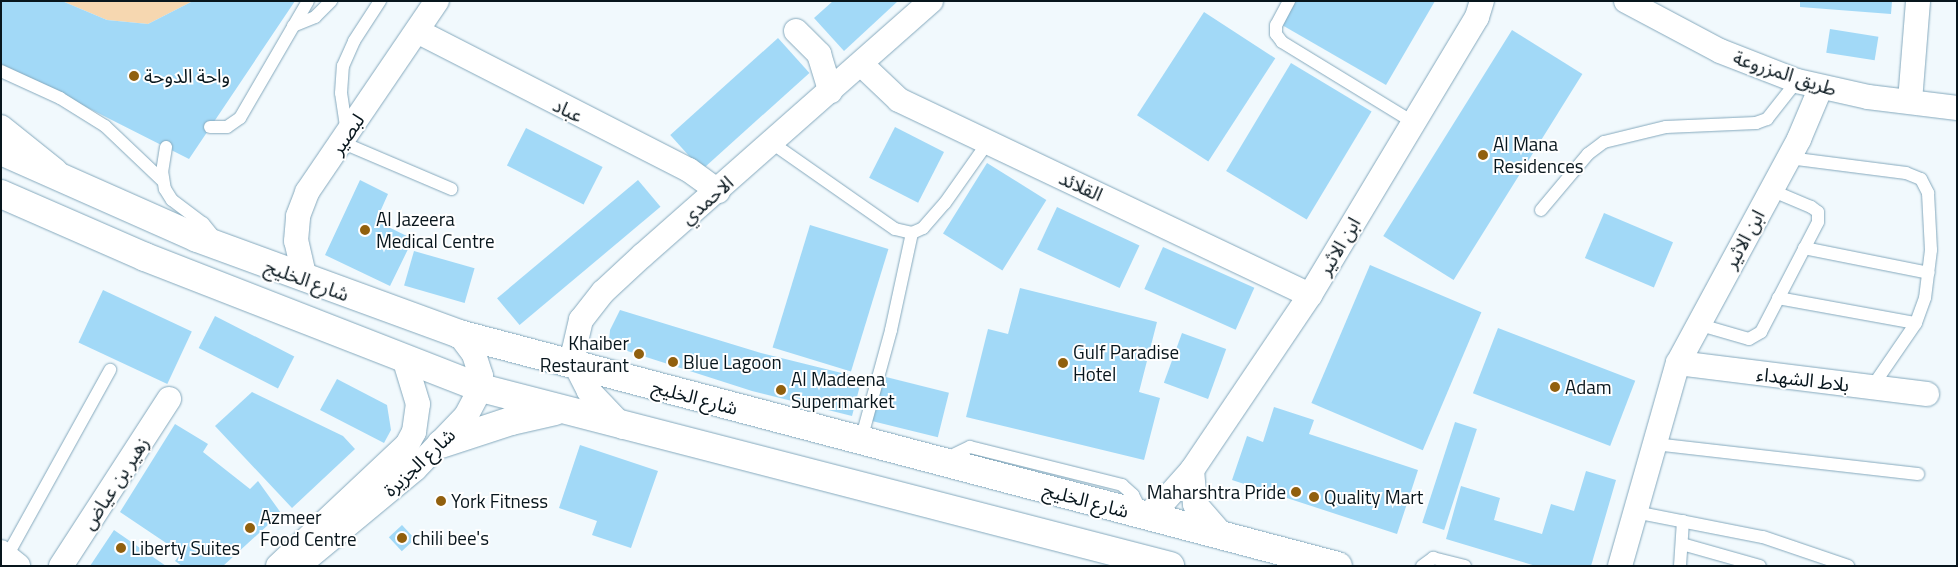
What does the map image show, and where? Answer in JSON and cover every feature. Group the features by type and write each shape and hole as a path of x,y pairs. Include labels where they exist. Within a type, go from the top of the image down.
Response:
{"main road":[{"name":"شارع الخليج","path":"1,151 221,247 459,334 1338,566"},
{"name":"شارع الخليج","path":"1,194 145,258 481,388 623,427 1170,566"},
{"path":"441,444 511,421 559,410"}],"street":[{"name":"لبصير","path":"305,279 297,255 298,216 308,192 437,1"},
{"name":"الاحمدي","path":"623,427 589,391 576,366 576,336 581,320 592,305 718,190 931,1"},
{"name":"ابن الاثير","path":"1144,515 1160,506 1192,470 1310,295 1414,123 1480,9 1495,1"},
{"name":"طريق المزروعة","path":"1626,1 1720,51 1797,81 1821,87 1957,108"},
{"path":"1910,102 1918,1"},
{"name":"عباد","path":"417,31 689,170 718,190"},
{"path":"796,31 820,54 861,64"},
{"path":"820,54 830,91"},
{"name":"القلائد","path":"861,64 899,100 1310,295"},
{"name":"ابن الاثير","path":"1620,566 1678,363 1697,324 1788,158 1821,87"},
{"name":"شارع الخليج","path":"1,127 67,181"},
{"path":"459,334 479,363 481,388"},
{"name":"شارع الجزيرة","path":"278,566 407,446 414,432 418,404 404,358"},
{"name":"بلاط الشهداء","path":"1678,363 1927,394"},
{"name":"شارع الجزيرة","path":"298,566 441,444 466,416 481,388"},
{"name":"زهير بن عياض","path":"61,566 169,399"},
{"path":"1192,470 1195,504 1223,536"}],"lane":[{"path":"210,127 226,127 240,118 308,1"},
{"path":"293,26 315,17 331,1"},
{"path":"380,1 354,41 343,66 341,93 344,138 451,189"},
{"path":"1289,1 1276,25 1276,34 1282,42 1414,123"},
{"path":"1,71 90,116 126,142 162,180 169,196 203,223 221,247"},
{"path":"1541,210 1588,154 1604,142 1666,127 1756,123 1767,119 1797,81"},
{"path":"772,143 895,229 912,233 923,228 945,203 988,142"},
{"path":"162,180 166,147"},
{"path":"1788,158 1906,173 1921,180 1928,193 1931,250 1929,272 1916,323 1872,387"},
{"path":"1697,324 1749,339 1755,338 1778,298 1818,222 1818,212 1771,190"},
{"path":"861,440 891,330 912,233"},
{"path":"1804,248 1929,272"},
{"path":"1778,298 1916,323"},
{"path":"9,558 110,370"},
{"path":"1654,444 1918,474"},
{"path":"1635,512 1763,536 1847,565"},
{"path":"1680,566 1683,521"},
{"path":"1682,544 1760,566"},
{"path":"1422,566 1433,558 1465,566"},
{"path":"1842,566 1847,565"}],"shaded area":[{"path":"62,1 193,1 148,24 107,20"}],"building":[{"name":"واحة الدوحة","path":"1,1 62,1 107,20 148,24 193,1 295,1 189,159 1,64"},
{"path":"833,1 898,1 844,51 814,18"},
{"path":"1296,1 1435,1 1386,85 1282,25"},
{"path":"1800,1 1892,1 1891,14 1800,7"},
{"path":"1204,12 1275,58 1208,161 1137,115"},
{"path":"1830,29 1878,37 1875,60 1826,53"},
{"name":"Al Mana Residences","path":"1512,30 1582,74 1454,280 1383,236"},
{"path":"778,38 809,73 702,170 670,135"},
{"path":"1291,63 1372,111 1307,219 1226,171"},
{"path":"895,127 944,152 918,203 869,178"},
{"path":"526,128 603,167 584,204 507,165"},
{"path":"987,163 1046,200 1002,270 943,233"},
{"name":"Al Jazeera Medical Centre","path":"360,180 388,194 376,221 413,239 390,286 325,255"},
{"path":"638,180 660,207 520,325 497,298"},
{"path":"1057,207 1139,245 1120,288 1037,250"},
{"path":"1604,213 1673,242 1654,287 1585,258"},
{"path":"810,225 888,249 851,371 773,347"},
{"path":"1163,247 1254,288 1236,330 1144,289"},
{"path":"414,251 475,268 465,303 404,286"},
{"path":"1370,265 1481,312 1423,450 1311,403"},
{"name":"Gulf Paradise Hotel","path":"1020,288 1157,322 1139,392 1160,398 1144,460 966,417 988,329 1008,334"},
{"path":"103,290 192,331 167,384 78,343"},
{"path":"620,310 761,353 862,378 852,416 752,391 618,348 609,341 610,330"},
{"path":"215,316 294,356 278,388 199,348"},
{"name":"Adam","path":"1498,328 1635,381 1610,446 1473,393"},
{"path":"1182,333 1226,349 1208,399 1164,383"},
{"path":"882,376 949,393 938,437 871,421"},
{"path":"337,379 387,405 391,430 384,443 320,410"},
{"path":"252,392 343,436 355,449 292,508 215,426"},
{"path":"1274,407 1314,420 1309,434 1418,470 1397,534 1232,480 1247,436 1263,442"},
{"path":"1455,422 1477,429 1444,530 1422,523"},
{"path":"175,424 208,444 203,452 250,489 258,481 281,513 223,566 182,566 175,561 181,553 120,512"},
{"path":"580,445 658,471 631,548 592,535 597,521 559,508"},
{"path":"1586,471 1616,480 1591,566 1536,566 1446,539 1461,486 1500,498 1494,520 1542,534 1551,504 1574,511"},
{"name":"chili bee's","path":"402,525 415,539 402,551 389,537"},
{"name":"Liberty Suites","path":"114,530 166,566 90,566"}],"place":[{"name":"واحة الدوحة","path":"134,76"},
{"name":"Al Mana Residences","path":"1483,155"},
{"name":"Al Jazeera Medical Centre","path":"365,230"},
{"name":"Khaiber Restaurant","path":"639,354"},
{"name":"Blue Lagoon","path":"673,362"},
{"name":"Gulf Paradise Hotel","path":"1063,363"},
{"name":"Adam","path":"1555,387"},
{"name":"Al Madeena Supermarket","path":"781,390"},
{"name":"Maharshtra Pride","path":"1296,492"},
{"name":"Quality Mart","path":"1314,497"},
{"name":"York Fitness","path":"441,501"},
{"name":"Azmeer Food Centre","path":"250,528"},
{"name":"chili bee's","path":"402,538"},
{"name":"Liberty Suites","path":"121,548"}]}
